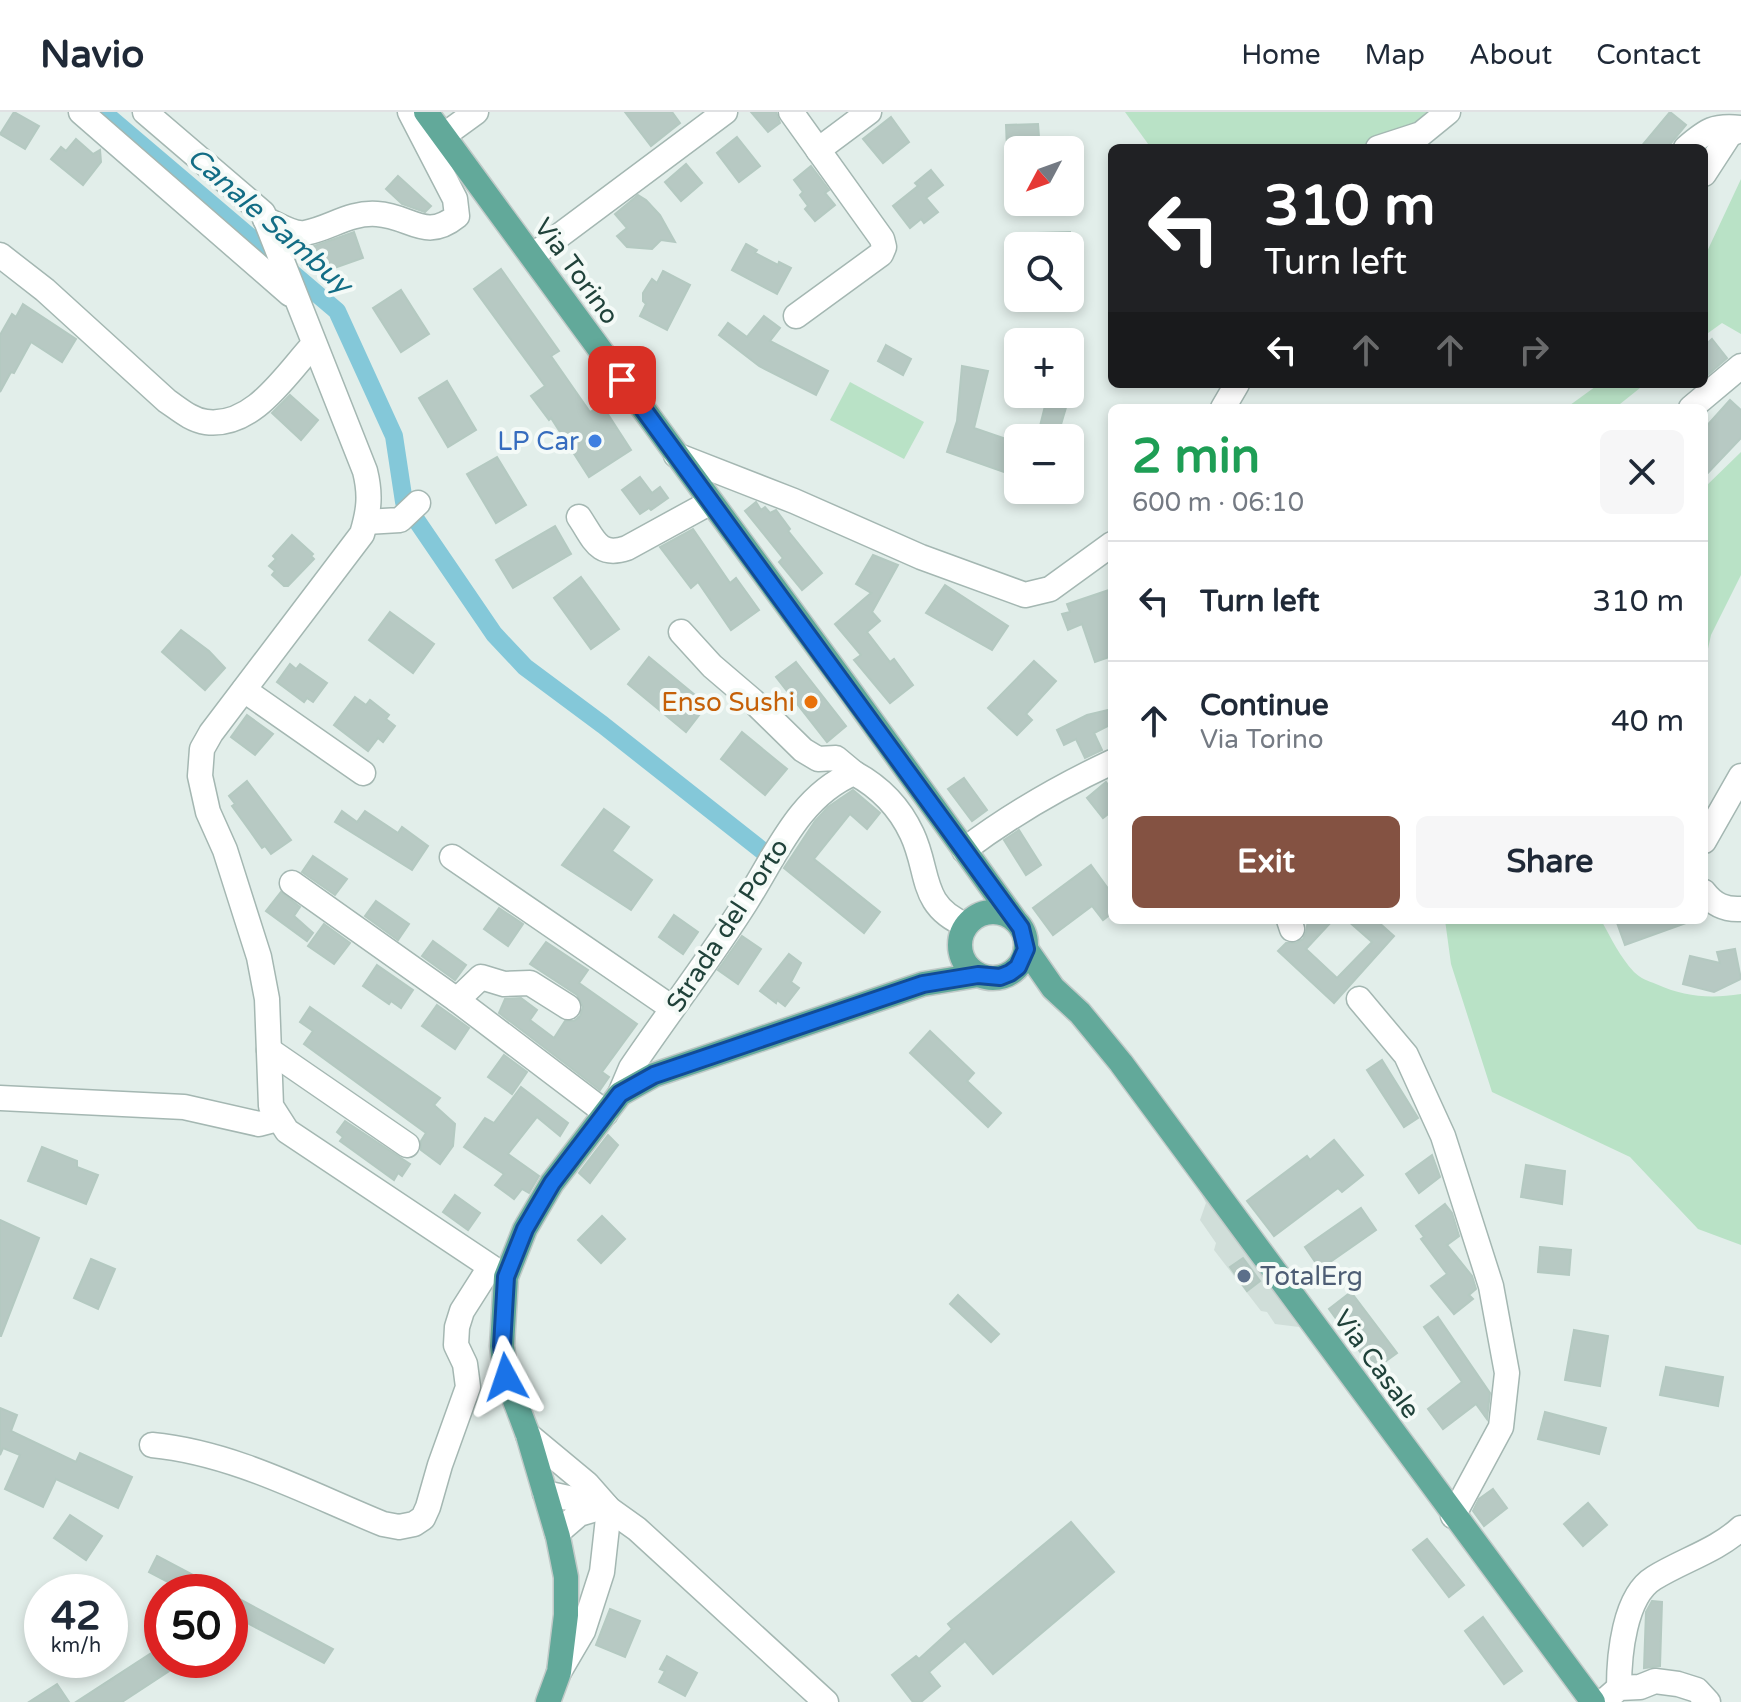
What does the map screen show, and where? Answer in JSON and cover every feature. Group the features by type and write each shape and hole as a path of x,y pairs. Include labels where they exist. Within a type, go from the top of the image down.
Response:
{"main road":[{"name":"Via Torino","path":"426,112 1015,920"},
{"path":"970,858 970,927 964,962 978,975"},
{"path":"548,1702 559,1672 566,1615 566,1577 557,1533 528,1435 506,1377 498,1272 552,1183 613,1104 654,1075 923,984 1010,973 1018,967 1026,949 1025,938 1015,920 1005,914 970,927 923,984"},
{"path":"1026,949 1053,988"},
{"path":"1010,973 1053,988"},
{"name":"Via Casale","path":"1053,988 1080,1013 1121,1063 1593,1702"}],"street":[{"path":"81,112 295,299"},
{"path":"145,112 253,204 268,228 365,471 369,489 369,511 362,534 202,749 200,776 208,812 225,850 259,957 267,999 271,1106 287,1131 498,1272 462,1311 456,1345 465,1364 468,1387 428,1507 423,1518 414,1524 399,1527 383,1524 224,1459 182,1448 152,1445"},
{"path":"268,228 304,234 354,215 377,214 425,229 435,229 457,216 455,199 410,112"},
{"path":"443,136 476,112"},
{"path":"532,256 725,112"},
{"path":"791,112 882,239 884,247 881,254 796,316"},
{"path":"818,150 869,112"},
{"path":"1390,144 1421,134 1448,112"},
{"path":"1690,144 1720,125 1741,129"},
{"path":"1708,168 1730,134 1741,129"},
{"path":"0,255 45,290 167,401 188,416 205,422 241,416 256,406 284,380 314,344"},
{"path":"1696,404 1741,366"},
{"path":"676,455 794,501 921,557 1025,595 1050,589 1108,547"},
{"path":"579,517 601,548 613,552 627,548 711,502"},
{"path":"366,522 409,512"},
{"path":"681,632 712,666 803,750 818,759 836,758 887,795 913,835 927,886 937,905 954,920 970,927"},
{"path":"244,690 363,773"},
{"path":"970,858 984,835 1082,776 1108,764"},
{"name":"Strada del Porto","path":"613,1104 631,1068 746,902 781,841 824,790 854,773"},
{"path":"1708,834 1741,776"},
{"path":"452,857 672,1008"},
{"path":"292,883 457,1000 613,1104"},
{"path":"1708,897 1728,909 1741,909"},
{"path":"457,1000 481,977 504,984 530,983 568,1007"},
{"path":"1359,999 1406,1055 1443,1136 1491,1286 1505,1358 1507,1373 1501,1427 1453,1516"},
{"path":"269,1050 407,1145"},
{"path":"0,1098 184,1107 259,1124 278,1119"},
{"path":"528,1435 587,1484 608,1508 637,1529 826,1702"},
{"path":"544,1489 561,1478 587,1484"},
{"path":"544,1489 608,1508"},
{"path":"557,1533 579,1514 608,1508"},
{"path":"559,1672 583,1631 602,1572 608,1508"},
{"path":"1708,1702 1697,1690 1655,1681 1611,1695 1627,1623 1637,1598 1651,1579 1709,1551 1741,1528"}],"shaded area":[{"path":"1191,1175 1299,1327 1275,1324 1267,1312 1261,1311 1214,1250 1216,1243 1200,1220 1206,1203"}],"green space":[{"path":"1125,112 1443,112 1382,144 1148,144"},
{"path":"1741,179 1741,334 1722,323 1708,333 1708,249"},
{"path":"850,382 924,422 904,459 830,420"},
{"path":"1594,388 1640,388 1620,404 1572,404"},
{"path":"1741,452 1741,575 1711,635 1708,649 1708,484"},
{"path":"1446,924 1603,924 1624,960 1644,979 1687,994 1741,994 1741,1245 1698,1229 1630,1157 1492,1092 1451,964"}],"building":[{"path":"14,112 39,126 25,149 0,134"},
{"path":"625,112 672,112 680,123 651,146"},
{"path":"751,112 776,112 780,123 768,132"},
{"path":"1670,112 1686,125 1670,144 1643,144"},
{"path":"891,117 909,142 883,163 863,139"},
{"path":"1038,124 1039,136 1006,136 1006,125"},
{"path":"737,137 760,166 739,182 717,153"},
{"path":"76,139 93,154 100,150 101,162 83,185 51,159 61,147 66,151"},
{"path":"686,164 702,183 681,201 665,182"},
{"path":"811,166 829,190 825,193 835,205 815,221 805,209 808,206 800,195 803,192 794,180"},
{"path":"931,170 943,185 926,198 938,212 924,223 921,219 910,228 893,206 918,186 915,183"},
{"path":"398,176 431,206 425,212 402,204 386,189"},
{"path":"638,195 660,215 675,242 661,240 652,249 627,247 617,236 627,228 615,214"},
{"path":"354,232 363,258 323,272 314,246"},
{"path":"746,244 757,250 755,253 791,268 777,294 732,270"},
{"path":"501,269 559,351 551,356 590,412 602,405 631,450 589,477 551,418 549,420 531,396 545,386 474,289"},
{"path":"663,271 690,285 667,330 640,316 646,304 643,293 652,279 657,283"},
{"path":"401,290 429,334 401,352 373,308"},
{"path":"23,304 76,339 62,362 31,342 0,392 0,335 12,314 16,317"},
{"path":"764,316 780,328 770,341 828,371 816,395 759,366 719,335 728,323 747,337"},
{"path":"1712,339 1727,358 1708,375 1708,342"},
{"path":"886,345 911,359 903,375 878,361"},
{"path":"962,366 988,371 974,428 1004,438 1004,472 947,452 957,421"},
{"path":"447,381 476,430 448,447 419,398"},
{"path":"290,395 318,420 301,440 272,413"},
{"path":"1730,400 1741,410 1741,438 1708,473 1708,425"},
{"path":"1044,408 1066,408 1061,424 1040,424"},
{"path":"497,457 526,505 496,523 467,474"},
{"path":"640,477 652,493 660,487 668,498 640,514 622,490"},
{"path":"756,502 761,510 765,507 770,513 776,510 790,529 788,531 822,573 802,590 779,562 783,558 745,511"},
{"path":"555,526 571,554 513,588 496,560"},
{"path":"693,529 730,583 736,578 759,610 731,630 698,582 691,588 660,547"},
{"path":"292,535 313,554 314,559 288,586 284,586 272,575 275,571 269,566 276,559 273,556"},
{"path":"873,555 898,565 872,612 880,621 867,632 890,662 894,659 913,685 890,703 854,660 861,655 835,624 871,593 856,584"},
{"path":"581,577 619,629 591,649 554,598"},
{"path":"945,585 1008,626 992,650 926,613"},
{"path":"1108,590 1108,657 1095,662 1082,624 1068,630 1062,614 1070,612 1067,604"},
{"path":"390,612 434,644 413,673 369,640"},
{"path":"181,630 209,651 225,668 205,690 162,652"},
{"path":"649,657 707,705 686,732 628,684"},
{"path":"1034,661 1056,681 1026,714 1032,720 1017,735 988,708"},
{"name":"Enso Sushi","path":"796,662 846,726 827,742 776,677"},
{"path":"290,664 296,669 300,664 327,683 313,702 307,698 304,702 277,682"},
{"path":"355,697 366,705 370,700 389,715 386,719 395,726 383,742 378,738 368,751 334,725"},
{"path":"1108,710 1108,726 1094,733 1102,750 1085,758 1076,739 1064,745 1057,730 1087,715"},
{"path":"247,715 273,734 255,755 231,737"},
{"path":"742,732 787,769 765,795 721,759"},
{"path":"964,778 987,810 972,821 948,789"},
{"path":"247,781 291,840 271,854 265,846 262,848 232,806 235,804 229,796"},
{"path":"1106,782 1108,814 1103,818 1087,798"},
{"path":"853,790 880,813 867,829 850,814 814,859 880,912 864,933 784,868 815,821 828,807"},
{"path":"604,809 629,827 612,851 652,880 631,910 562,865"},
{"path":"342,811 357,822 365,811 398,833 402,827 428,846 412,870 335,822"},
{"path":"1019,830 1041,865 1026,875 1004,840"},
{"path":"313,856 347,879 335,895 302,872"},
{"path":"1091,865 1108,888 1108,916 1103,920 1092,906 1053,935 1033,908"},
{"path":"281,892 300,907 294,916 313,933 307,941 266,911"},
{"path":"376,901 409,924 398,940 365,916"},
{"path":"499,908 523,924 508,946 484,929"},
{"path":"674,915 698,932 683,954 659,937"},
{"path":"324,924 350,943 334,964 308,946"},
{"path":"1307,924 1329,924 1306,949 1337,978 1372,942 1352,924 1380,924 1394,936 1334,1003 1278,951 1286,943 1303,939"},
{"path":"1617,924 1683,924 1625,945"},
{"path":"742,936 761,949 738,984 718,970"},
{"path":"433,941 466,965 455,980 422,956"},
{"path":"546,942 588,970 579,983 637,1024 602,1072 609,1077 600,1090 499,1013 505,999 521,998 537,1010 530,1020 554,1038 565,1021 574,1021 580,1016 583,1007 577,995 530,964"},
{"path":"1735,949 1741,979 1714,992 1683,984 1690,956 1720,963 1717,952"},
{"path":"789,954 801,963 791,982 799,988 785,1006 760,991"},
{"path":"377,965 413,990 401,1008 391,1001 389,1004 363,986"},
{"path":"437,1005 469,1028 455,1049 422,1026"},
{"path":"310,1007 440,1098 434,1105 455,1124 453,1146 440,1164 421,1150 421,1141 426,1133 304,1044 313,1031 300,1022"},
{"path":"930,1031 974,1073 967,1081 1001,1113 988,1127 910,1053"},
{"path":"504,1055 527,1072 512,1094 488,1077"},
{"path":"1382,1060 1418,1118 1404,1127 1367,1070"},
{"path":"521,1087 568,1123 560,1136 537,1117 508,1154 539,1176 529,1193 522,1189 514,1199 495,1185 504,1174 464,1147 485,1118 494,1123"},
{"path":"345,1121 410,1164 402,1176 398,1173 394,1180 340,1141 343,1137 337,1132"},
{"path":"608,1135 618,1145 590,1183 579,1173"},
{"path":"1334,1140 1363,1175 1342,1192 1338,1188 1274,1236 1247,1201 1307,1156 1310,1160"},
{"path":"42,1147 77,1161 77,1167 98,1175 86,1204 28,1181"},
{"path":"1432,1155 1440,1177 1419,1193 1406,1174"},
{"path":"1526,1165 1565,1171 1562,1204 1521,1197"},
{"path":"455,1195 480,1213 468,1230 443,1212"},
{"path":"1445,1204 1452,1213 1459,1236 1447,1245 1472,1276 1476,1289 1469,1295 1473,1299 1454,1314 1431,1286 1447,1274 1421,1239 1424,1237 1416,1226"},
{"path":"1361,1208 1376,1230 1320,1269 1305,1247"},
{"path":"602,1216 625,1239 601,1263 578,1240"},
{"path":"0,1220 39,1238 1,1336 0,1336"},
{"path":"1540,1247 1571,1250 1569,1275 1538,1272"},
{"path":"1243,1258 1260,1281 1247,1291 1230,1267"},
{"path":"91,1259 115,1269 98,1309 74,1298"},
{"path":"1351,1292 1397,1353 1378,1367 1373,1361 1369,1364 1329,1309"},
{"path":"958,1295 999,1334 991,1342 950,1304"},
{"path":"1438,1317 1490,1393 1487,1419 1476,1404 1443,1429 1428,1409 1462,1382 1424,1327"},
{"path":"1574,1330 1608,1336 1600,1386 1565,1380"},
{"path":"1666,1367 1723,1377 1718,1406 1660,1395"},
{"path":"0,1408 17,1415 11,1431 76,1462 80,1453 132,1477 118,1508 56,1479 43,1507 5,1489 20,1455 3,1448 0,1455"},
{"path":"1545,1412 1606,1428 1599,1454 1538,1439"},
{"path":"1493,1489 1507,1508 1484,1526 1473,1511 1479,1499"},
{"path":"1588,1503 1607,1525 1583,1546 1564,1524"},
{"path":"70,1515 102,1536 86,1560 54,1538"},
{"path":"1071,1522 1114,1572 993,1674 965,1641 929,1672 940,1686 921,1702 913,1702 892,1675 916,1656 919,1659 952,1629 948,1624"},
{"path":"1427,1539 1464,1585 1449,1597 1413,1550"},
{"path":"157,1556 191,1574 153,1574 149,1572"},
{"path":"1652,1601 1662,1602 1660,1666 1644,1668 1646,1612"},
{"path":"248,1604 333,1649 324,1663 248,1623"},
{"path":"610,1609 640,1621 625,1657 596,1645"},
{"path":"1483,1617 1522,1671 1504,1684 1465,1631"},
{"path":"667,1656 697,1673 685,1696 659,1682 665,1671 660,1669"},
{"path":"144,1658 144,1678 159,1678 122,1702 76,1702 113,1678 128,1678 128,1668"},
{"path":"57,1684 69,1702 29,1702"}],"waterway":[{"name":"Canale Sambuy","path":"103,112 337,311 394,436 404,502 494,634 525,667 764,852"}],"place":[{"name":"LP Car","path":"595,441"},
{"name":"Enso Sushi","path":"811,702"},
{"name":"TotalErg","path":"1244,1276"}],"route":[{"path":"506,1377 502,1346 506,1277 525,1229 552,1183 620,1094 654,1075 923,984 978,975 1000,977 1018,967 1026,949 1021,928 622,380"}]}
